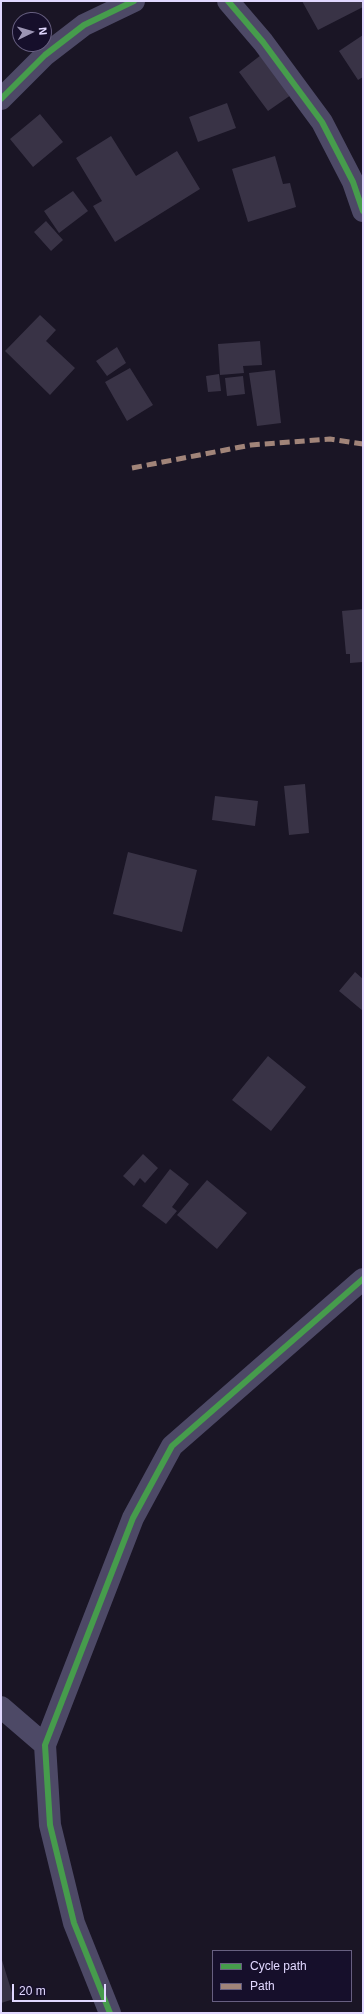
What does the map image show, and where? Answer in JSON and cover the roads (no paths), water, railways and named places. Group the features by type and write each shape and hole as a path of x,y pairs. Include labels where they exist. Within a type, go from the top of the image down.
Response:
{"street":[{"path":"1,99 45,55 84,25 134,1"},
{"path":"228,1 263,42 322,122 358,187 363,211"},
{"path":"110,2013 74,1923 50,1825 45,1745 133,1518 172,1446 363,1279"},
{"path":"1,1708 45,1745"}]}
